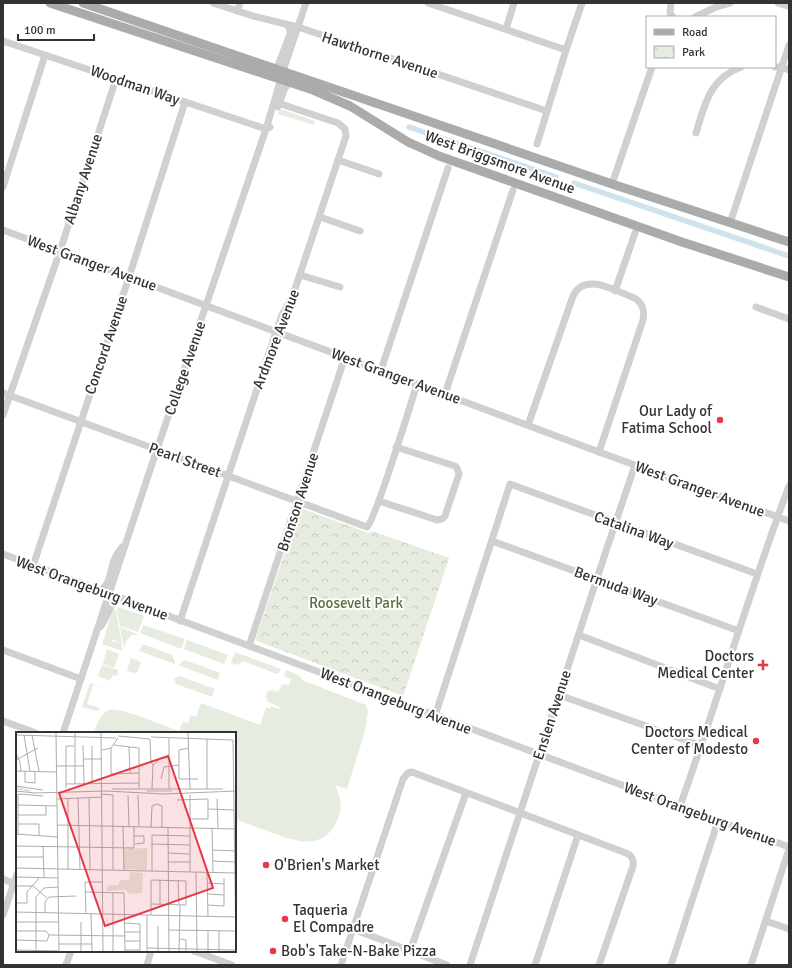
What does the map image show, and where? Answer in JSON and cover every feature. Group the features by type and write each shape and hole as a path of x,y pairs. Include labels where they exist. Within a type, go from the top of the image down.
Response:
{"main road":[{"name":"West Briggsmore Avenue","path":"50,3 206,55 282,77 789,242"},
{"name":"West Briggsmore Avenue","path":"83,3 282,77 342,102 408,142 439,156 682,242 789,277"}],"street":[{"name":"Hawthorne Avenue","path":"213,3 298,27 547,110"},
{"path":"238,11 240,3"},
{"path":"277,103 282,77 306,3"},
{"path":"428,3 449,6 506,29 566,50"},
{"path":"506,29 514,3"},
{"path":"537,144 582,3"},
{"path":"670,3 670,13 672,16"},
{"path":"698,16 714,8 730,3"},
{"path":"778,3 789,6"},
{"path":"277,103 284,90 279,64 290,34 290,29 287,25"},
{"path":"290,34 298,27"},
{"name":"Woodman Way","path":"3,41 266,129"},
{"path":"730,223 778,67 789,45"},
{"path":"3,187 45,55"},
{"path":"778,67 789,70"},
{"path":"612,184 652,68"},
{"path":"696,133 711,90 723,77 739,68"},
{"name":"Albany Avenue","path":"3,415 6,394 60,251 116,79"},
{"name":"Concord Avenue","path":"33,566 186,102"},
{"name":"College Avenue","path":"63,732 266,129 272,125 277,103"},
{"name":"Ardmore Avenue","path":"180,621 276,332 282,315 293,295 346,136 346,131 343,126 277,103"},
{"path":"338,160 378,174"},
{"path":"381,370 448,168"},
{"path":"445,394 513,190"},
{"path":"320,217 360,231"},
{"name":"West Granger Avenue","path":"3,230 599,452 789,521"},
{"path":"615,291 635,233"},
{"path":"300,275 340,287"},
{"path":"528,425 575,292 581,286 590,283 597,284 637,300 642,306 644,316 599,452"},
{"path":"756,307 789,319"},
{"name":"Bronson Avenue","path":"249,646 345,357"},
{"path":"396,447 455,466 457,468 459,474 445,516 442,519 437,520 379,501 396,447 417,384"},
{"name":"Pearl Street","path":"6,394 298,502 368,526 379,501"},
{"name":"Enslen Avenue","path":"470,965 579,635 596,579 635,465"},
{"name":"Catalina Way","path":"492,541 510,484 757,574"},
{"path":"680,806 702,746 757,574 789,486"},
{"path":"101,590 107,583 115,558 127,539"},
{"path":"435,716 492,541"},
{"name":"Bermuda Way","path":"492,541 739,631"},
{"name":"West Orangeburg Avenue","path":"3,554 539,756 680,806 789,848"},
{"path":"97,632 106,620 118,597"},
{"path":"579,635 720,689"},
{"path":"3,650 81,679"},
{"path":"559,695 702,746"},
{"path":"3,721 33,732"},
{"path":"341,965 403,779 408,773 415,773 520,812 626,853 632,858 633,866 599,965"},
{"path":"410,951 466,793"},
{"path":"671,965 718,821"},
{"path":"535,965 578,835"},
{"path":"751,965 789,848"},
{"path":"3,879 15,884 3,915"},
{"path":"766,921 789,929"},
{"path":"353,929 447,965"},
{"path":"66,965 71,952"},
{"path":"147,965 151,952"},
{"path":"197,952 232,965"}],"green space":[{"path":"279,110 284,110 315,121 314,125 278,114"},
{"name":"Roosevelt Park","path":"300,508 369,533 372,531 449,558 403,696 257,641 256,638"},
{"path":"118,607 144,616 138,632 120,626 117,610"},
{"path":"113,610 116,610 122,644 122,651 102,644"},
{"path":"143,625 185,639 181,649 140,633"},
{"path":"120,627 137,634 132,635 127,640 124,648"},
{"path":"187,640 228,655 224,664 184,649"},
{"path":"143,644 172,655 175,664 139,651"},
{"path":"107,649 119,654 114,668 103,664"},
{"path":"235,652 281,669 277,674 243,661 238,665 231,663"},
{"path":"131,658 141,662 138,671 135,673 127,671"},
{"path":"185,660 220,673 218,680 178,665"},
{"path":"102,665 118,670 118,675 112,676 110,681 98,676"},
{"path":"286,670 300,676 302,680 366,705 368,712 365,731 347,789 335,785 339,794 341,808 337,821 331,831 315,841 286,838 236,819 236,752 239,750 236,748 236,732 94,732 103,714 109,710 122,711 132,714 179,731 183,721 188,723 191,715 196,717 201,703 260,725 266,707 270,709 271,706 279,709 280,707 268,702 266,697 267,691 270,692 271,690 278,692 282,684 289,685 291,679 284,676"},
{"path":"180,676 215,689 212,697 176,684 174,679"},
{"path":"90,683 105,689 93,685 87,704 100,708 97,711 82,707"}],"waterway":[{"path":"409,127 556,177"},
{"path":"574,183 789,256"}],"place":[{"name":"Our Lady of Fatima School","path":"720,420"},
{"name":"Doctors Medical Center","path":"763,665"},
{"name":"Doctors Medical Center of Modesto","path":"756,741"},
{"name":"O'Brien's Market","path":"266,865"},
{"name":"Taqueria El Compadre","path":"285,919"},
{"name":"Bob's Take-N-Bake Pizza","path":"273,951"}]}
